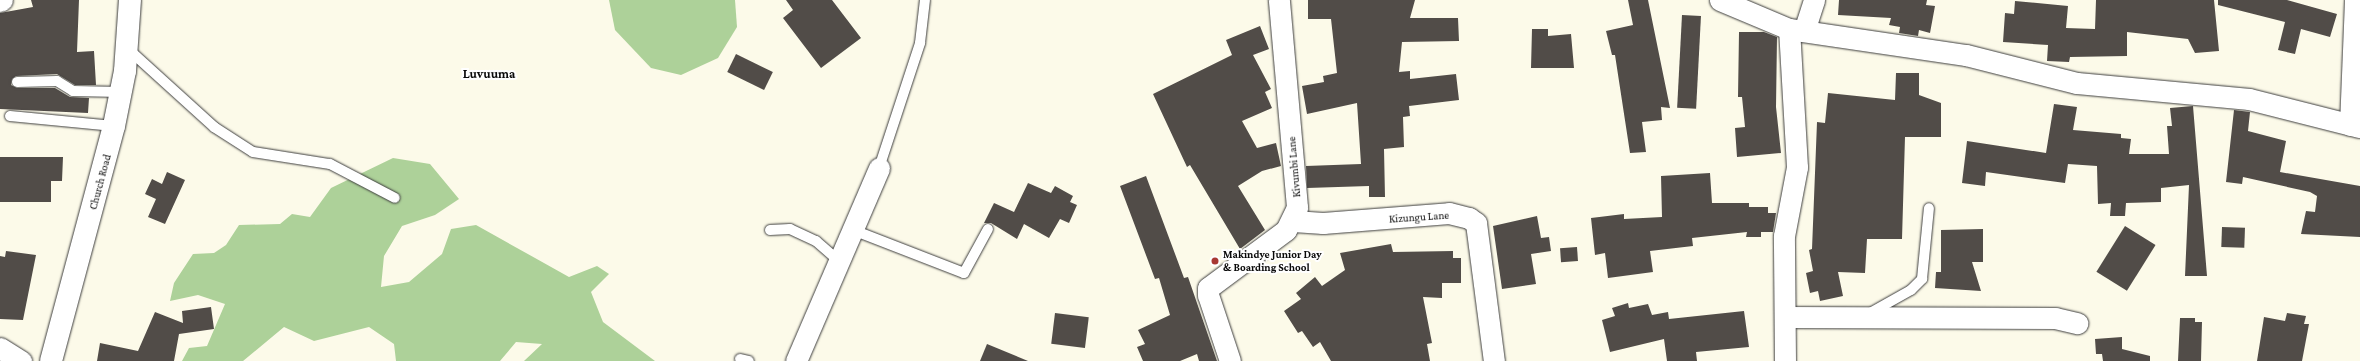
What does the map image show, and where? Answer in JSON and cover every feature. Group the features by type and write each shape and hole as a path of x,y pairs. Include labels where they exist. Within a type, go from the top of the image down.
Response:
{"street":[{"name":"Church Road","path":"51,361 114,126 121,92 127,48 130,0"},
{"name":"Kivumbi Lane","path":"1230,361 1208,295 1208,288 1286,230 1292,221 1297,207 1279,0"},
{"path":"1720,0 1797,30 1966,55 2077,83 2249,98 2355,126 2355,0"},
{"path":"1785,361 1784,236 1797,167 1797,30 1814,0"},
{"path":"796,361 879,168"},
{"name":"Kizungu Lane","path":"1292,221 1323,223 1449,213 1469,218 1476,223 1494,361"},
{"path":"1784,317 2055,318 2077,324"},
{"path":"0,348 21,361"}],"lane":[{"path":"879,168 920,43 925,0"},
{"path":"127,48 214,127 253,152 330,164 395,198"},
{"path":"17,82 57,81 73,91 121,92"},
{"path":"10,116 114,126"},
{"path":"1862,317 1911,290 1922,279 1929,208"},
{"path":"770,230 790,229 816,241 839,261"},
{"path":"853,230 964,273 988,229"}],"green space":[{"path":"609,0 735,0 737,27 718,58 681,75 651,68 615,30"},
{"path":"393,158 430,164 459,199 435,215 402,226 384,256 381,287 409,282 442,254 451,229 476,225 569,277 597,266 609,274 591,292 603,322 655,361 524,361 542,344 516,342 500,361 396,361 394,344 369,327 314,341 284,327 243,361 182,361 189,348 207,346 225,304 198,295 170,301 174,283 193,254 214,253 226,245 239,225 280,224 292,214 310,217 331,188"}],"building":[{"path":"31,0 79,0 77,52 94,51 96,85 75,85 57,74 16,76 12,79 11,85 17,88 55,88 70,97 89,98 88,113 0,109 0,13 33,7"},
{"path":"786,0 832,0 861,38 821,68 783,18 793,10"},
{"path":"1308,0 1415,0 1410,18 1458,18 1459,41 1402,42 1399,72 1410,71 1410,79 1456,74 1459,100 1409,106 1410,116 1403,117 1404,147 1384,149 1385,197 1369,197 1369,186 1307,188 1306,166 1361,164 1357,103 1307,114 1302,86 1324,82 1323,76 1337,73 1331,19 1308,19"},
{"path":"1628,0 1648,0 1670,108 1661,107 1662,120 1642,122 1646,152 1630,153 1615,55 1612,55 1606,31 1633,25"},
{"path":"1839,0 1927,0 1926,5 1935,6 1930,33 1919,30 1918,36 1899,33 1900,27 1889,25 1891,18 1838,15"},
{"path":"2096,0 2214,0 2219,51 2195,53 2188,39 2127,32 2127,56 2070,57 2069,62 2047,61 2048,45 2003,42 2005,13 2014,14 2015,1 2068,6 2066,28 2095,29"},
{"path":"2218,0 2287,0 2337,14 2330,37 2301,29 2295,54 2278,50 2285,22 2218,5"},
{"path":"1682,15 1701,16 1696,109 1677,108"},
{"path":"1260,26 1269,49 1253,55 1271,89 1265,92 1272,108 1242,121 1257,148 1276,143 1281,166 1262,171 1238,186 1265,230 1240,249 1190,165 1187,167 1153,94 1232,55 1226,40"},
{"path":"1532,29 1548,29 1548,36 1571,34 1574,68 1531,68"},
{"path":"1739,32 1764,32 1777,37 1776,107 1781,153 1737,157 1735,128 1745,127 1742,97 1738,97"},
{"path":"736,54 773,72 764,90 727,72"},
{"path":"1896,73 1919,73 1919,95 1941,103 1941,137 1905,137 1902,239 1867,239 1865,273 1838,272 1843,296 1820,301 1818,291 1810,293 1806,273 1813,271 1809,250 1812,249 1817,122 1825,123 1828,93 1895,100"},
{"path":"2054,104 2077,107 2073,130 2121,134 2121,138 2131,139 2129,154 2169,154 2167,126 2172,126 2170,108 2193,106 2207,276 2185,276 2189,185 2161,188 2161,202 2126,203 2125,216 2110,216 2111,203 2098,204 2097,166 2068,164 2065,183 1986,172 1985,186 1962,183 1967,141 2046,153"},
{"path":"2234,110 2250,112 2248,131 2286,141 2280,172 2360,186 2360,237 2301,234 2306,211 2315,212 2317,196 2310,192 2243,177 2242,184 2226,182"},
{"path":"0,157 63,157 62,181 51,181 51,202 0,202"},
{"path":"167,172 185,180 165,224 148,217 156,199 145,194 152,179 162,184"},
{"path":"1710,173 1712,203 1749,203 1749,207 1768,207 1768,213 1776,213 1773,232 1761,232 1761,237 1746,237 1747,232 1692,238 1693,246 1650,251 1653,272 1608,278 1605,253 1595,255 1591,218 1624,214 1624,219 1662,217 1661,176"},
{"path":"1146,176 1184,278 1188,277 1217,361 1199,361 1197,354 1180,361 1143,361 1137,347 1145,344 1138,330 1170,315 1159,278 1155,279 1120,186"},
{"path":"1028,183 1051,193 1055,186 1073,196 1070,202 1077,205 1069,223 1060,219 1049,238 1024,224 1017,239 991,223 984,223 994,203 1014,212"},
{"path":"1537,216 1541,238 1549,237 1551,251 1531,254 1536,284 1502,289 1493,226"},
{"path":"2125,226 2156,245 2127,291 2096,272"},
{"path":"2222,227 2245,228 2244,248 2221,247"},
{"path":"1983,229 1983,262 1972,262 1981,291 1935,288 1936,272 1941,272 1941,230"},
{"path":"1391,244 1393,252 1453,251 1453,258 1461,258 1461,283 1442,283 1442,298 1423,297 1432,343 1427,344 1430,361 1331,361 1320,342 1313,347 1302,331 1298,333 1284,311 1301,299 1296,293 1315,277 1322,286 1345,270 1340,253"},
{"path":"1577,247 1578,261 1561,262 1560,248"},
{"path":"6,251 36,255 23,320 0,319 0,256 5,257"},
{"path":"1628,303 1629,308 1648,304 1652,315 1668,312 1669,319 1744,311 1749,347 1696,352 1697,361 1667,361 1664,339 1610,352 1602,320 1615,316 1612,308"},
{"path":"211,307 214,329 179,334 174,361 97,361 100,343 138,351 155,312 183,323 182,311"},
{"path":"1055,313 1089,317 1085,348 1051,344"},
{"path":"2287,313 2306,316 2304,324 2309,324 2302,361 2257,361 2264,317 2285,321"},
{"path":"2180,318 2195,318 2195,322 2202,322 2201,361 2178,361"},
{"path":"2122,337 2122,349 2150,356 2150,361 2103,361 2102,354 2096,354 2095,339"},
{"path":"987,344 1028,361 980,361"}],"place":[{"name":"Makindye Junior Day & Boarding School","path":"1215,261"}],"district":[{"name":"Luvuuma","path":"489,74"}]}
